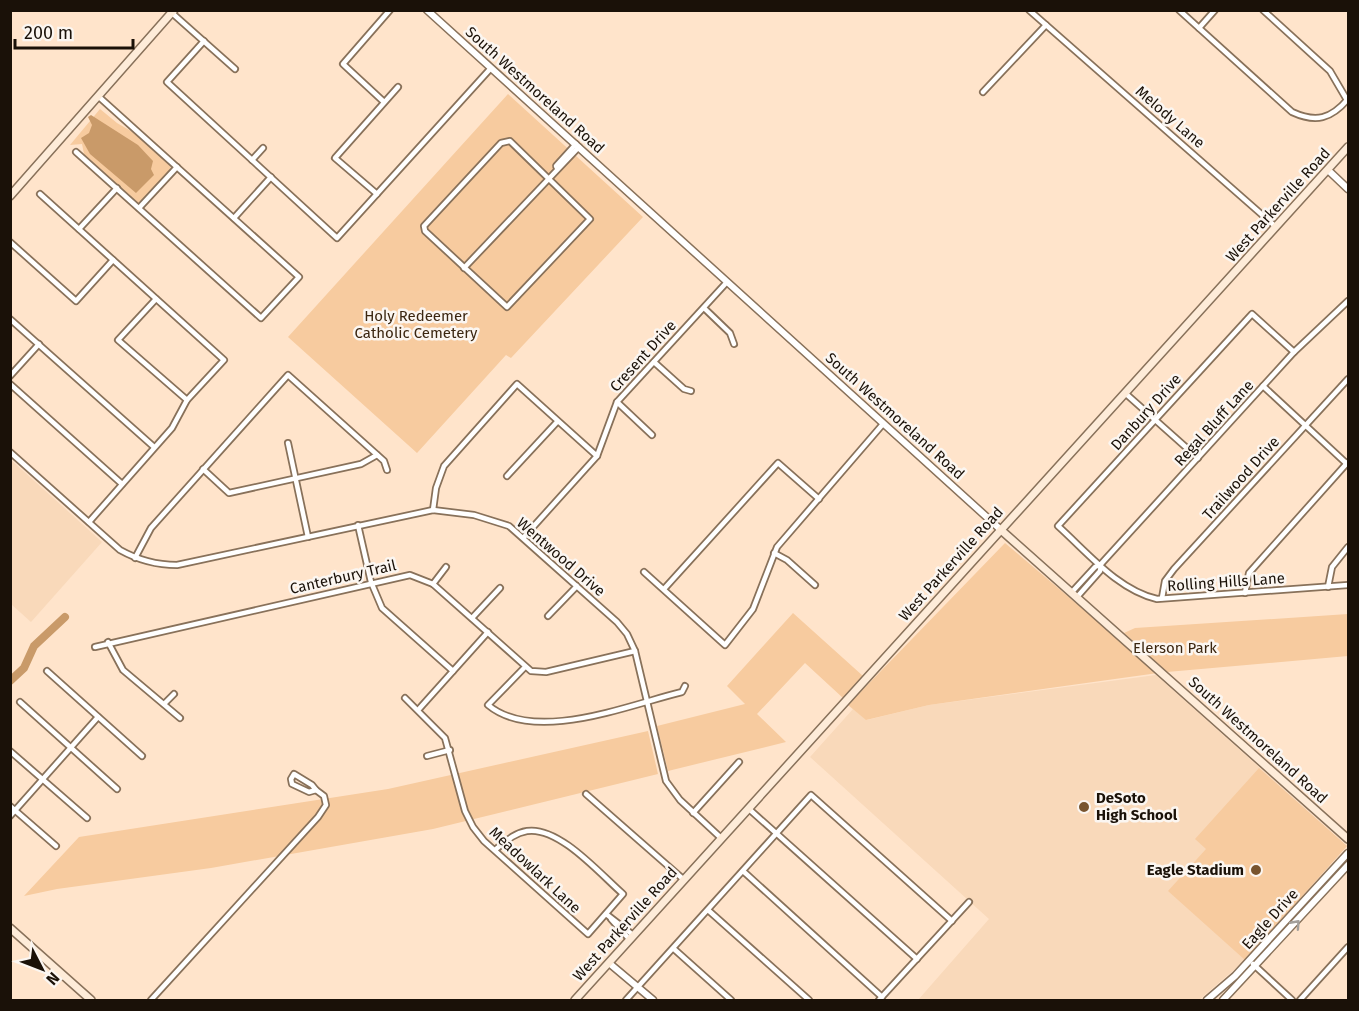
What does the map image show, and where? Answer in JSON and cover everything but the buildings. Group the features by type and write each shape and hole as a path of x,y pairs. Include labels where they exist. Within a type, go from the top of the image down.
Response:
{"main road":[{"path":"10,196 173,12"},
{"name":"West Parkerville Road","path":"575,1000 1348,147"},
{"name":"South Westmoreland Road","path":"1001,530 1348,839"},
{"path":"10,928 91,1000"}],"street":[{"path":"384,102 343,64 390,10"},
{"name":"South Westmoreland Road","path":"427,10 1001,530"},
{"name":"Melody Lane","path":"1029,10 1276,227"},
{"path":"1179,10 1292,112 1308,120 1322,119 1335,112 1348,99 1330,71 1263,10"},
{"path":"1199,28 1215,10"},
{"path":"173,12 235,69"},
{"path":"983,92 1046,26"},
{"path":"204,41 167,82 338,238 491,68"},
{"path":"376,194 335,158 398,87"},
{"path":"76,152 261,318 299,277 98,96"},
{"path":"510,141 590,219 590,222 507,308 464,268 425,231 424,226 501,143 510,141"},
{"path":"464,268 548,177 557,168 561,168 577,145"},
{"path":"252,160 263,148"},
{"path":"140,208 177,167"},
{"path":"1328,170 1348,189"},
{"path":"234,218 271,177"},
{"path":"79,229 117,188"},
{"path":"40,194 224,360 187,400 172,428 89,522"},
{"path":"10,242 76,301 112,260"},
{"name":"Cresent Drive","path":"524,537 597,456 617,402 727,282"},
{"path":"156,299 118,340 187,400"},
{"name":"Regal Bluff Lane","path":"1074,595 1100,571 1101,564 1294,352 1348,301"},
{"path":"704,308 730,333 734,344"},
{"name":"Danbury Drive","path":"1058,526 1252,314 1294,352"},
{"path":"10,319 154,447"},
{"path":"10,376 39,344"},
{"path":"654,362 684,389 691,391"},
{"path":"135,558 151,528 288,375 384,461 387,470"},
{"name":"Trailwood Drive","path":"1162,598 1165,581 1174,569 1348,379"},
{"path":"10,384 122,484"},
{"path":"433,510 436,488 444,466 517,384 597,456"},
{"path":"1245,592 1249,573 1348,463 1263,386"},
{"path":"1125,393 1198,458"},
{"path":"617,402 652,435"},
{"path":"507,476 557,422"},
{"path":"644,572 725,645 753,609 774,553 883,424"},
{"path":"288,443 308,537"},
{"name":"Wentwood Drive","path":"10,452 107,538 135,558 162,565 177,565 433,510 474,515 500,522 524,537 627,633 635,651 666,781 680,800 721,838"},
{"path":"203,469 229,493 361,464 377,455"},
{"path":"664,589 778,463 819,499"},
{"path":"358,525 371,582 382,608 453,670"},
{"name":"Rolling Hills Lane","path":"1058,526 1137,594 1162,598 1348,585"},
{"path":"1328,587 1332,567 1348,547"},
{"path":"774,553 787,560 815,585"},
{"path":"433,584 446,567"},
{"name":"Canterbury Trail","path":"95,646 410,575 433,584 525,667"},
{"path":"548,616 577,586"},
{"path":"472,618 500,588"},
{"path":"418,709 488,632"},
{"path":"108,642 123,670 180,718"},
{"path":"635,651 546,672 531,671 525,667 488,705 507,718 534,724 550,723 682,692 685,686"},
{"path":"47,671 142,756"},
{"path":"164,704 174,694"},
{"name":"Meadowlark Lane","path":"405,698 436,726 450,750 465,811 473,827 495,850 588,934 606,914"},
{"path":"20,702 117,789"},
{"path":"10,816 98,717"},
{"path":"427,756 450,750"},
{"path":"10,751 87,818"},
{"path":"693,813 739,762"},
{"path":"151,1000 326,806 324,796 312,785 294,774 291,779 292,784 302,790 316,790"},
{"path":"586,794 683,879"},
{"path":"626,1000 811,795 952,921"},
{"path":"10,806 56,846"},
{"path":"749,808 917,959"},
{"path":"495,850 513,835 526,831 542,831 559,838 623,894 606,914 632,937"},
{"name":"Eagle Drive","path":"1207,1000 1249,960 1348,853"},
{"name":"Eagle Drive","path":"1223,1000 1348,865"},
{"path":"743,872 881,999 969,902"},
{"path":"708,910 808,1000"},
{"path":"1300,1000 1348,947"},
{"path":"674,948 731,1000"},
{"path":"1249,960 1292,1000"},
{"path":"609,963 653,1000"}],"shaded area":[{"path":"91,115 138,145 153,161 151,169 154,175 136,193 90,154 81,138 89,133 92,125 88,117"},
{"path":"11,460 102,542 31,622 11,604"},
{"name":"DeSoto High School","path":"1156,675 1347,846 1243,962 1199,1000 918,1000 989,919 810,757 853,709 867,720 929,705"}],"green space":[{"name":"Holy Redeemer Catholic Cemetery","path":"508,94 643,217 511,358 506,355 417,453 288,337"},
{"path":"100,109 117,123 136,134 171,165 170,170 139,204 84,154 82,144 70,145"},
{"path":"1005,543 1158,673 929,705 866,720 848,705"},
{"path":"793,613 863,676 843,698 805,663 757,714 786,742 668,771 657,726 745,704 727,686"},
{"name":"Elerson Park","path":"1348,614 1348,656 1167,672 1124,633 1135,628"},
{"path":"648,731 658,774 433,829 211,868 57,889 24,896 79,837 388,789"},
{"name":"Eagle Stadium","path":"1259,768 1347,846 1245,960 1168,891 1206,849 1195,839"}],"waterway":[{"path":"10,681 24,668 34,646 65,617"}],"place":[{"name":"DeSoto High School","path":"1084,807"},
{"name":"Eagle Stadium","path":"1256,870"}]}
